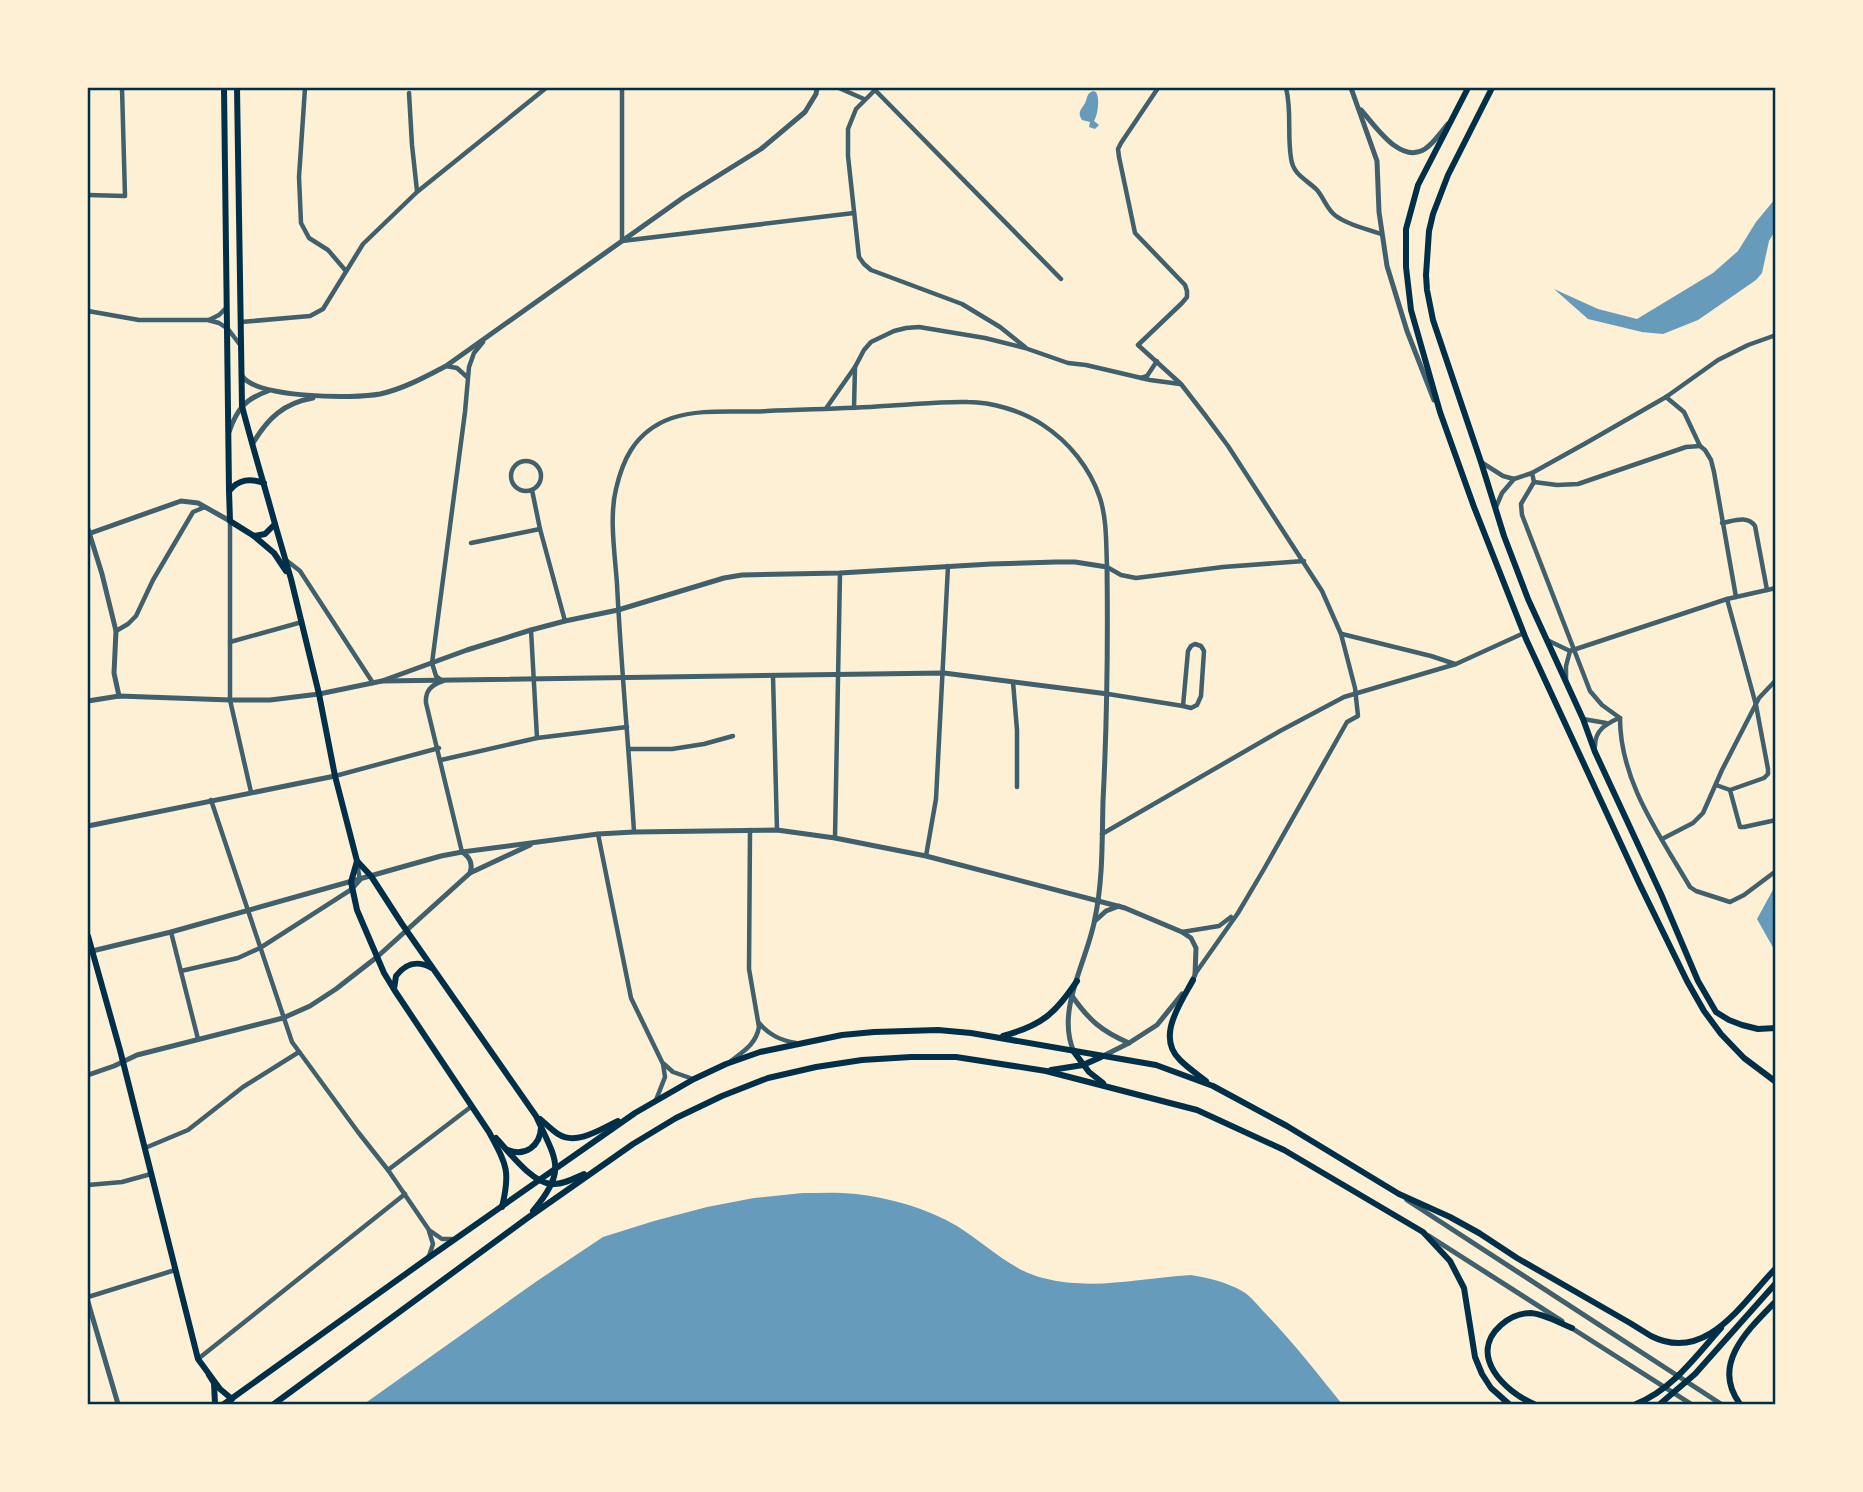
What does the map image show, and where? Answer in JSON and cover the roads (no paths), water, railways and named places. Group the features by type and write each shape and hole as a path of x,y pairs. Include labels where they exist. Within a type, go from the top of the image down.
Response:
{"main road":[{"path":"224,88 230,521 274,553 291,579"},
{"path":"236,88 242,406 291,579 319,694 335,776 356,861 351,885 357,910 395,991 489,1132 507,1169 507,1187 502,1207"},
{"path":"1468,88 1418,185 1406,229 1406,267 1411,310 1440,412 1524,633 1640,885 1703,1011 1731,1045 1754,1067 1776,1082"},
{"path":"1492,88 1448,174 1429,231 1426,275 1433,320 1520,578 1698,981 1716,1012 1742,1025 1758,1029 1776,1028"},
{"path":"229,491 242,481 255,480 264,483"},
{"path":"254,537 265,534 275,524"},
{"path":"356,861 371,876 538,1119 551,1146 557,1168 552,1184 526,1219"},
{"path":"88,936 90,952 123,1062 152,1174 193,1343 198,1359 214,1383 215,1405"},
{"path":"395,991 396,976 407,965 422,963 434,970"},
{"path":"1194,978 1172,1022 1171,1046 1178,1059 1213,1086"},
{"path":"1001,1037 1026,1030 1048,1017 1077,981"},
{"path":"538,1119 558,1134 575,1139 635,1113 726,1064 796,1043 842,1035 902,1030 938,1030 1001,1037 1156,1065 1213,1086 1287,1126 1399,1194 1479,1233 1660,1341 1679,1344 1694,1342 1708,1335 1732,1316"},
{"path":"1074,1052 1096,1079 1114,1088"},
{"path":"1046,1071 1083,1065 1103,1056"},
{"path":"274,1405 526,1219 606,1162 676,1118 768,1078 816,1067 887,1058 956,1057 1046,1071 1198,1110 1272,1144 1423,1233 1455,1269 1467,1299 1470,1332 1480,1370 1491,1388 1508,1405"},
{"path":"224,1405 635,1113"},
{"path":"506,1149 519,1153 532,1148 540,1137 538,1119"},
{"path":"489,1132 529,1172 541,1181 552,1184 576,1178 606,1162"},
{"path":"1636,1405 1655,1396 1685,1369 1776,1268"},
{"path":"1660,1405 1695,1374 1776,1283"},
{"path":"1740,1405 1731,1387 1729,1367 1734,1352 1776,1301"},
{"path":"1534,1405 1508,1389 1491,1366 1488,1348 1493,1332 1506,1321 1523,1314 1538,1314 1572,1328"},
{"path":"209,1375 240,1405"},
{"path":"267,1405 281,1399"}],"street":[{"path":"88,195 125,196 122,88"},
{"path":"305,88 299,177 301,223 309,238 328,250 346,271"},
{"path":"241,322 310,316 323,309 363,244 417,192 546,88"},
{"path":"622,88 622,241"},
{"path":"242,376 249,384 271,390 320,396 380,394 446,366 684,197 761,149 805,112 817,88"},
{"path":"839,88 864,99"},
{"path":"1103,1056 1157,1025 1194,978 1238,913 1346,722 1358,716 1355,688 1341,634 1322,591 1228,446 1181,384 1138,345 1187,297 1187,290 1180,279 1135,233 1119,157 1118,149 1121,143 1158,88"},
{"path":"1286,88 1291,159 1295,171 1302,180 1317,190 1337,218 1381,234"},
{"path":"1351,88 1377,161 1381,234 1387,266 1422,372 1440,412"},
{"path":"1025,348 992,321 962,303 879,273 864,264 859,257 846,143 851,118 864,99 876,89 1062,279"},
{"path":"409,93 417,192"},
{"path":"1359,107 1390,143 1403,152 1424,150 1450,122"},
{"path":"622,241 854,213"},
{"path":"208,320 219,315 228,306"},
{"path":"88,311 139,320 208,320 228,329 241,346"},
{"path":"826,408 872,342 894,331 919,327 985,338 1068,363 1181,384"},
{"path":"444,680 436,676 432,663 469,367 474,354 488,335"},
{"path":"1495,508 1514,479 1532,473 1666,397 1718,360 1776,335"},
{"path":"1141,378 1147,376 1157,361"},
{"path":"446,366 457,368 468,378"},
{"path":"854,408 855,368"},
{"path":"229,432 235,415 242,406 257,395 271,390"},
{"path":"253,443 267,421 281,409 320,396"},
{"path":"1666,397 1684,412 1714,472 1736,597"},
{"path":"635,832 618,610 614,518 615,490 631,450 641,437 663,422 687,414 968,402 992,404 1025,415 1061,439 1077,456 1101,499 1104,517 1108,694 1102,834 1095,921 1069,1008 1068,1030 1074,1052"},
{"path":"1534,482 1578,484 1686,447 1700,446"},
{"path":"523,462 533,463 540,470 539,484 532,490 522,490 512,481 515,467 523,462"},
{"path":"1481,462 1503,476 1514,479"},
{"path":"1532,473 1534,482 1521,504 1521,513 1590,691 1602,705 1620,718"},
{"path":"532,490 565,621"},
{"path":"119,696 114,673 116,631 88,532 181,501 208,507 230,521 230,700 251,792"},
{"path":"116,631 136,616 153,580 193,512 208,507"},
{"path":"1723,523 1746,519 1751,521 1756,532 1767,590"},
{"path":"471,543 540,529"},
{"path":"286,561 300,571 373,683"},
{"path":"88,701 119,696 270,700 319,694 382,681 531,630 618,610 724,578 743,575 1056,562 1107,567 1121,575 1136,578 1223,567 1304,561"},
{"path":"926,856 936,799 948,566"},
{"path":"835,838 840,573"},
{"path":"1546,640 1572,650 1727,599 1775,589"},
{"path":"1716,785 1730,790 1764,778 1768,774 1756,705 1727,599"},
{"path":"230,642 302,622"},
{"path":"531,630 537,738"},
{"path":"1102,834 1344,697 1456,664 1524,633"},
{"path":"1341,634 1456,664"},
{"path":"382,681 944,673 1013,681 1108,694 1183,706 1194,707 1201,700 1204,651 1199,645 1193,645 1188,651 1183,706"},
{"path":"1566,683 1566,666 1572,650"},
{"path":"773,676 777,830"},
{"path":"444,680 426,693 426,703 462,852 471,861 470,873"},
{"path":"1662,839 1693,823 1703,813 1756,705 1765,690 1776,680"},
{"path":"1013,681 1017,730 1017,787"},
{"path":"1595,752 1598,732 1607,723 1620,718"},
{"path":"1620,718 1622,747 1633,785 1690,887 1730,902 1776,872"},
{"path":"1583,719 1607,723"},
{"path":"441,760 537,738 627,727"},
{"path":"629,749 672,749 733,736"},
{"path":"88,826 335,776 439,748"},
{"path":"1730,790 1740,827 1776,820"},
{"path":"211,800 292,1042 388,1170 429,1230 433,1244 428,1258"},
{"path":"726,1064 751,1045 757,1035 758,1022 748,970 750,829"},
{"path":"181,971 238,957 260,948 360,880 441,856 598,834 750,829 835,838 926,856 1119,906 1191,938 1196,948 1194,978"},
{"path":"598,834 629,990 663,1064 664,1077 656,1101"},
{"path":"88,1075 137,1055 283,1017 310,1006 377,957 470,873 536,843"},
{"path":"356,861 360,880"},
{"path":"90,952 351,885"},
{"path":"1095,921 1107,911 1119,906"},
{"path":"1182,932 1219,926 1238,913"},
{"path":"171,932 198,1039"},
{"path":"1072,996 1094,1024 1129,1043"},
{"path":"758,1022 777,1038 796,1043"},
{"path":"145,1147 188,1130 243,1087 299,1052"},
{"path":"663,1064 673,1072 694,1079"},
{"path":"388,1170 472,1106"},
{"path":"88,1185 121,1182 152,1174"},
{"path":"198,1359 405,1194"},
{"path":"1399,1194 1721,1405"},
{"path":"429,1230 442,1239 456,1238"},
{"path":"1423,1233 1691,1405"},
{"path":"88,1297 176,1270"},
{"path":"88,1303 118,1405"}],"water":[{"path":"1096,92 1098,102 1094,121 1099,125 1095,129 1089,127 1090,122 1082,120 1080,115 1088,95"},
{"path":"1775,199 1775,231 1769,241 1762,273 1698,320 1663,334 1642,332 1588,319 1554,289 1598,309 1637,319 1713,273 1738,251 1756,222"},
{"path":"1775,886 1776,951 1757,919"},
{"path":"803,1193 869,1196 921,1209 957,1226 1020,1269 1043,1278 1098,1284 1191,1275 1230,1285 1254,1301 1342,1404 364,1404 603,1237 707,1207 754,1198"}]}
